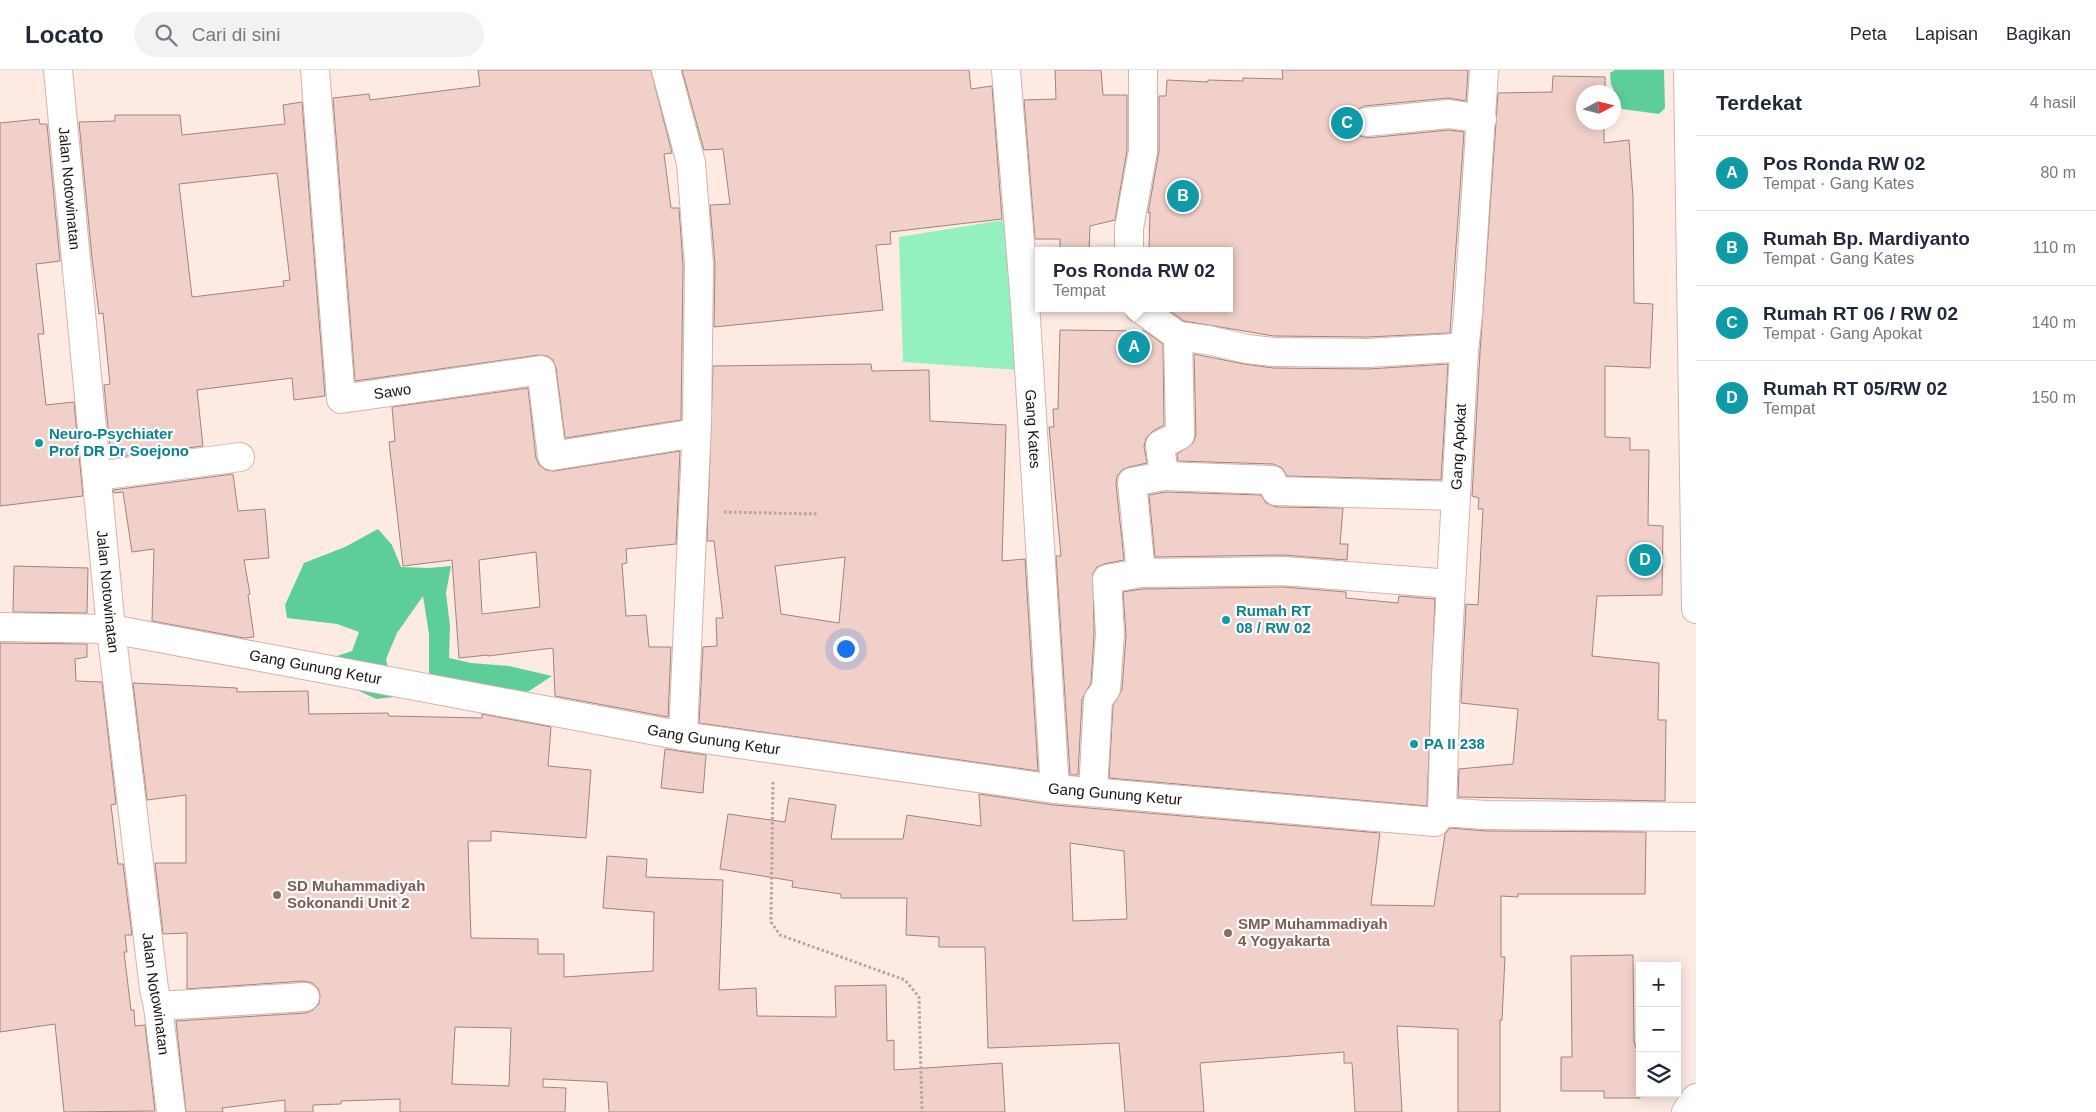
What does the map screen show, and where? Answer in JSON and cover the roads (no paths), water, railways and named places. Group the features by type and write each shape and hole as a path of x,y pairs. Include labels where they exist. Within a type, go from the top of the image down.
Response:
{"street":[{"name":"Jalan Notowinatan","path":"58,70 111,629 154,989 158,1006 171,1112"},
{"name":"Sawo","path":"315,70 341,399 541,370 552,456 696,433"},
{"path":"666,70 691,163 699,265 694,511 683,736"},
{"name":"Gang Kates","path":"1006,70 1032,303 1055,788"},
{"path":"1129,247 1129,228 1143,151 1143,70"},
{"name":"Gang Apokat","path":"1437,817 1464,351 1484,70"},
{"path":"1688,70 1696,610"},
{"path":"1366,122 1449,114 1482,119"},
{"path":"1145,312 1178,336 1208,340 1247,349 1273,352 1368,353 1454,348 1464,351"},
{"path":"1164,476 1160,445 1180,435 1178,336"},
{"path":"97,476 240,457"},
{"path":"1141,573 1132,482 1164,476 1272,480 1276,491 1359,495 1456,496"},
{"path":"1094,792 1098,700 1106,689 1110,634 1107,579 1141,573 1283,571 1451,584"},
{"name":"Gang Gunung Ketur","path":"0,627 111,629 683,736 1055,788 1437,817 1486,815 1696,817"},
{"path":"158,1006 305,997"},
{"path":"1686,1112 1696,1098"}],"place":[{"name":"Rumah RT 06 / RW 02","path":"1347,123"},
{"name":"Rumah Bp. Mardiyanto","path":"1183,196"},
{"name":"Pos Ronda RW 02","path":"1134,347"},
{"name":"Neuro-Psychiater Prof DR Dr Soejono","path":"39,443"},
{"name":"Rumah RT 05/RW 02","path":"1645,560"},
{"name":"Rumah RT 08 / RW 02","path":"1226,620"},
{"name":"PA II 238","path":"1414,744"},
{"name":"SD Muhammadiyah Sokonandi Unit 2","path":"277,895"},
{"name":"SMP Muhammadiyah 4 Yogyakarta","path":"1228,933"}]}
